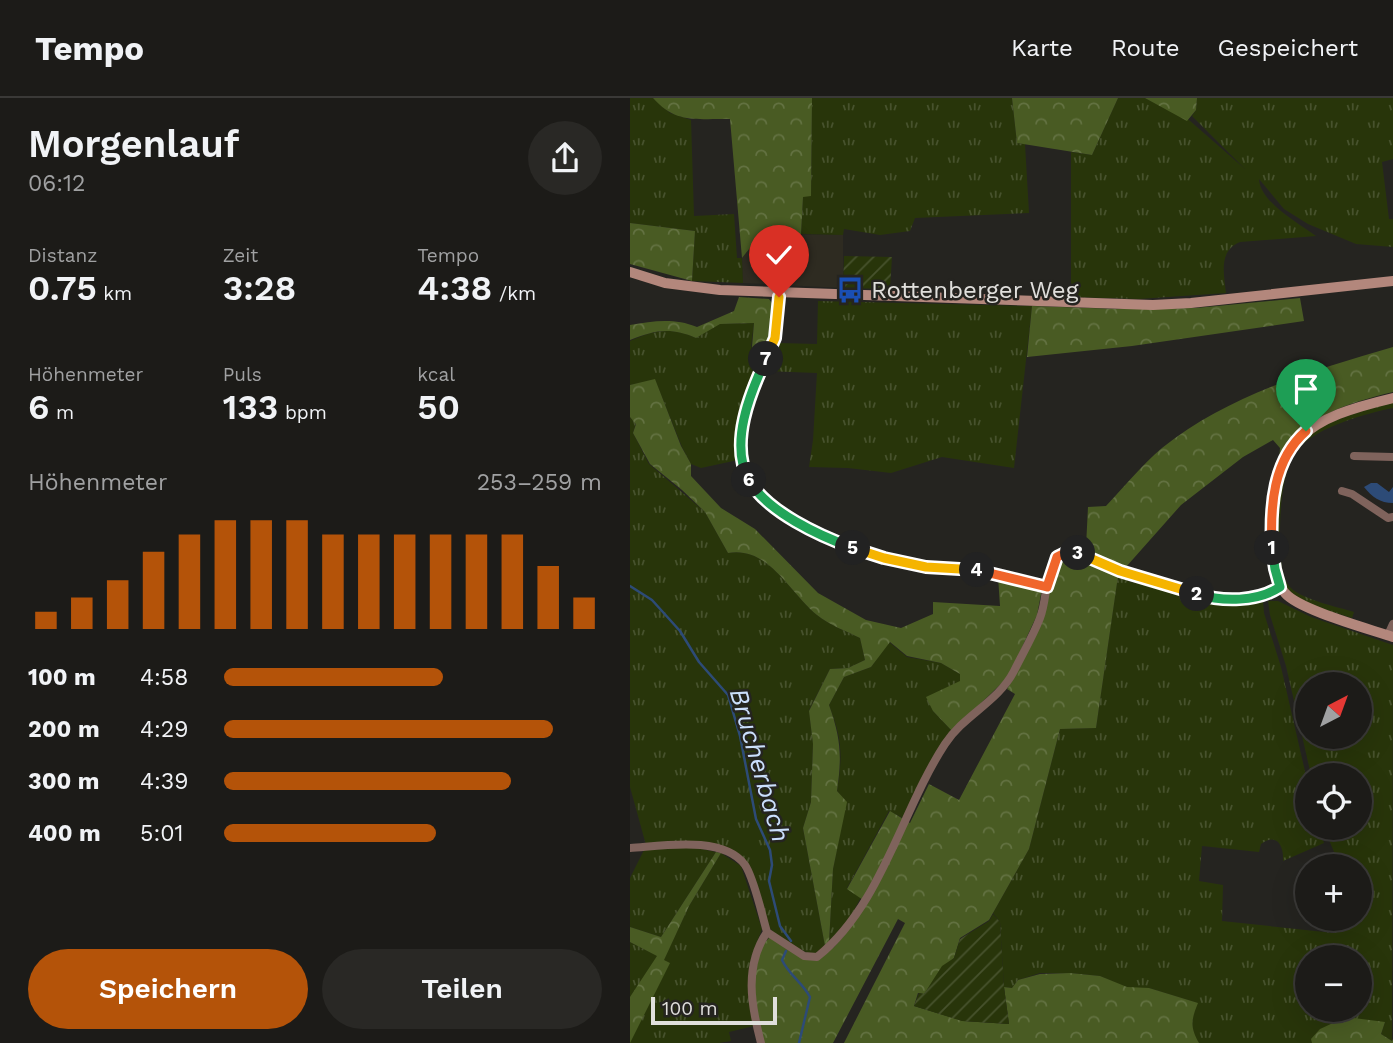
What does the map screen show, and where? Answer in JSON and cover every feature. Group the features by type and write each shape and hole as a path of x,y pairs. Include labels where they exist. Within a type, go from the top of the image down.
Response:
{"main road":[{"path":"630,272 691,287 779,293 1153,305 1393,281"},
{"path":"1391,636 1306,606 1291,598 1278,582 1272,540 1273,500 1282,465 1293,444 1306,431 1328,420 1393,398"}],"street":[{"path":"779,293 775,338 747,402 743,427 742,455 745,473 754,489 789,518 841,543 884,558 926,567 973,569 1047,587"},
{"path":"1354,456 1393,457"},
{"path":"1342,491 1352,494 1388,518 1393,517"},
{"path":"630,848 691,845 713,847 732,854 747,867 768,932 804,956 817,957 842,935 872,886 945,744 1011,677 1041,616 1047,587 1057,557 1061,553 1074,551 1120,571 1220,600 1266,594 1278,582"},
{"path":"1391,636 1393,624"},
{"path":"761,1043 751,992 752,975 754,959 768,932"}],"shaded area":[{"path":"761,234 843,235 843,288 743,283 742,258"}],"green space":[{"path":"630,98 653,98 670,113 691,120 694,216 734,214 737,258 742,258 743,283 692,281 695,231 630,223"},
{"path":"653,98 812,98 811,196 803,197 801,234 761,234 742,258 730,119 679,116 662,107"},
{"path":"812,98 1012,98 1017,143 1025,144 1029,213 915,218 910,231 880,235 844,229 843,235 801,234 803,196 811,196"},
{"path":"1012,98 1118,98 1092,155 1017,143"},
{"path":"1118,98 1145,98 1189,120 1245,169 1192,116 1196,110 1197,98 1393,98 1393,159 1382,162 1389,219 1393,219 1393,247 1356,244 1308,224 1284,209 1259,179 1261,188 1273,204 1316,236 1240,242 1233,246 1225,257 1226,293 1139,299 1071,297 1071,152 1092,155"},
{"path":"1145,98 1197,98 1196,110 1187,121"},
{"path":"630,223 695,231 692,281 630,264"},
{"path":"844,256 892,257 890,289 843,288"},
{"path":"739,297 769,299 774,306 770,337 759,361 752,347 754,323 720,324 696,338 679,332 663,331 630,340 630,325 672,321 697,327 734,311"},
{"path":"1300,298 1304,321 1132,346 1027,357 1032,306 1196,308"},
{"path":"818,301 1032,306 1014,468 942,457 891,473 809,467 817,373 765,371 778,343 817,344"},
{"path":"754,323 751,346 759,361 742,409 738,460 701,468 691,464 655,380 630,385 630,341 663,331 679,332 696,338 719,324"},
{"path":"1393,347 1393,392 1359,401 1312,422 1288,445 1279,460 1280,448 1273,440 1243,457 1181,505 1118,576 1096,728 1060,729 1029,849 989,920 960,938 954,958 924,994 918,993 914,1006 963,1021 1009,1024 1004,987 1012,988 1018,980 1040,974 1100,976 1127,987 1149,988 1198,1003 1192,1023 1199,1043 844,1043 905,923 898,919 833,1043 763,1043 753,988 753,974 761,948 770,937 818,958 834,947 866,902 847,889 890,811 910,823 929,784 959,800 1015,694 1007,689 1052,575 1060,561 1086,547 1088,507 1106,506 1162,448 1215,413 1273,386"},
{"path":"655,379 681,446 691,464 691,476 721,508 755,529 818,593 866,620 901,628 933,614 933,602 1000,606 998,576 1042,589 1037,615 1008,677 952,731 933,711 926,697 960,681 960,674 941,663 907,656 890,642 871,667 844,677 829,705 839,748 837,791 847,802 833,869 829,943 825,946 803,828 811,802 813,744 809,711 830,669 848,668 865,660 860,638 817,615 767,563 755,556 728,553 705,512 650,464 633,433 636,424 630,417 630,385"},
{"path":"1393,402 1393,408 1344,422 1308,440 1294,455 1283,489 1280,547 1286,582 1302,595 1354,612 1352,618 1302,601 1289,591 1283,581 1276,550 1281,481 1288,463 1308,435 1344,418"},
{"path":"630,417 636,423 633,433 649,464 705,512 728,553 755,556 767,563 817,615 860,638 865,660 848,668 830,669 809,710 813,743 811,802 803,828 825,946 816,953 808,953 775,934 768,926 748,868 720,848 646,845 630,787"},
{"path":"1118,575 1130,582 1164,588 1207,602 1221,604 1263,601 1295,728 1295,749 1300,749 1303,763 1295,763 1295,840 1323,840 1324,843 1283,861 1281,846 1271,839 1261,844 1259,852 1202,846 1199,881 1223,885 1222,921 1295,929 1295,931 1372,931 1372,854 1335,854 1329,840 1372,840 1372,763 1308,763 1305,749 1372,749 1372,672 1295,672 1295,705 1268,601 1278,601 1311,617 1393,645 1392,1041 1381,1034 1385,1022 1312,1043 1198,1043 1192,1023 1197,1003 1149,988 1127,988 1100,976 1070,973 1040,973 1018,980 1012,988 1004,987 1000,922 993,913 1029,849 1060,729 1096,728"},
{"path":"889,642 907,657 941,663 960,674 960,682 933,711 952,731 903,818 889,811 847,888 861,897 850,918 829,943 833,869 846,802 837,791 840,747 829,705 844,677 871,667"},
{"path":"692,847 716,852 661,937 630,927 630,878 644,850"},
{"path":"716,852 721,853 689,906 664,960 670,963 630,1043 630,997 657,956 630,942 630,927 661,937"},
{"path":"721,853 741,866 762,929 751,958 748,992 754,1026 729,1032 731,1041 719,1043 630,1043 630,942 664,959 689,906"},
{"path":"993,914 1000,922 1009,1024 962,1021 914,1006 919,993 924,994 942,966 954,958 960,939 989,921"},
{"path":"1335,1022 1385,1022 1381,1034 1392,1041 1393,1039 1393,1043 1312,1043 1311,1039 1320,1029"}],"water":[{"path":"1377,483 1389,492 1393,487 1393,503 1380,501 1370,494 1364,487"}],"waterway":[{"name":"Brucherbach","path":"630,586 652,600 680,631 699,662 728,695 740,736 756,819 770,850 772,865 769,881 780,926 791,941"},
{"name":"Brucherbach","path":"786,951 782,960 810,997 799,1043"}],"place":[{"name":"Rottenberger Weg","path":"850,290"}],"route":[{"path":"779,297 775,338 747,402 742,455 745,473 754,489 789,518 841,543 884,558 926,567 973,569 1047,587 1057,557 1061,553 1074,551 1120,571 1220,600 1271,593 1280,587 1276,577 1272,540 1276,486 1286,455 1306,431"}]}
